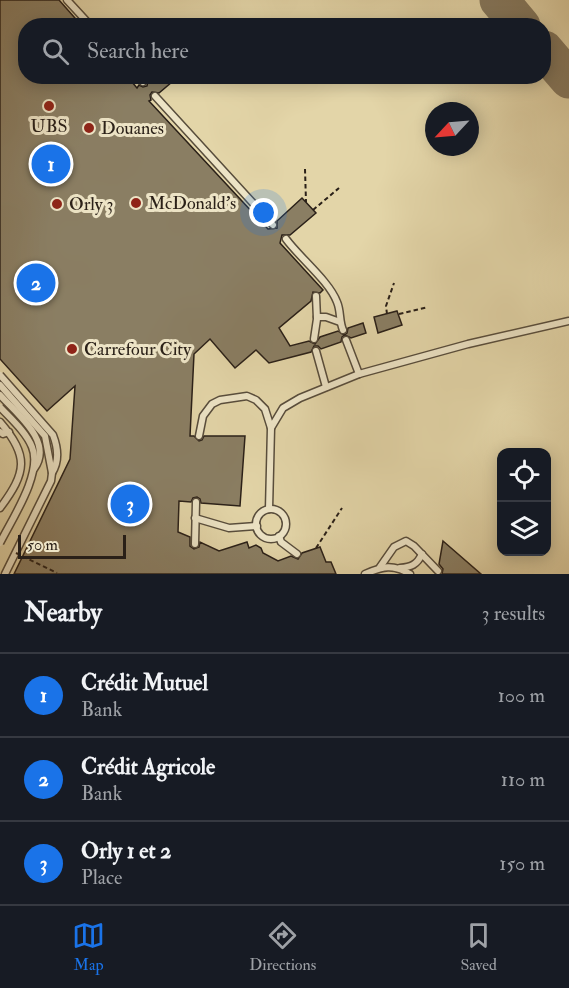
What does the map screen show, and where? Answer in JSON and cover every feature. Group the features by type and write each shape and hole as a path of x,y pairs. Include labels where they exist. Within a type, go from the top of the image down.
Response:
{"lane":[{"path":"67,0 84,18"},
{"path":"155,96 273,225"},
{"path":"286,239 303,268"},
{"path":"296,254 328,287 337,301 343,330"},
{"path":"315,339 316,296"},
{"path":"317,317 340,322"},
{"path":"271,428 283,408 300,398 359,374 468,344 569,321"},
{"path":"346,340 359,374"},
{"path":"316,351 326,387"},
{"path":"0,375 53,435 57,448 57,466 52,473"},
{"path":"0,385 45,436 52,473 51,481 5,574"},
{"path":"0,395 35,435 41,451 41,460 34,470 0,543"},
{"path":"199,436 204,416 212,404 220,400 247,396 256,400 265,409 271,428 269,509"},
{"path":"0,407 31,445 34,453 34,470"},
{"path":"0,422 19,449 21,468 20,474 0,508"},
{"path":"0,432 3,434 9,432"},
{"path":"195,544 196,502"},
{"path":"269,509 279,511 285,519 285,529 279,536 269,538 265,537 257,526 258,517 269,509"},
{"path":"195,518 229,528 257,526"},
{"path":"279,536 281,542 297,554"},
{"path":"380,567 389,553 401,542 410,542 438,571"},
{"path":"365,574 380,567 411,567 422,554"},
{"path":"399,568 411,574"}],"path":[{"path":"305,169 306,202"},
{"path":"313,210 339,188"},
{"path":"387,314 386,306 394,283"},
{"path":"399,314 428,307"},
{"path":"316,548 342,508"},
{"path":"16,553 57,573"}],"building":[{"name":"Orly 3","path":"0,0 59,0 75,18 18,18 18,84 134,84 137,88 139,85 143,87 147,84 170,84 159,93 152,92 149,101 268,229 277,228 277,221 302,198 316,213 290,235 282,235 280,243 323,290 320,293 313,292 311,301 279,328 290,346 309,341 315,344 320,337 338,331 344,335 348,328 363,323 366,333 351,338 345,335 341,342 321,349 314,346 311,352 269,363 256,350 235,368 210,339 194,354 190,436 194,436 199,441 204,436 245,436 240,506 201,503 197,497 191,502 179,501 178,532 190,537 190,546 194,549 199,547 200,542 219,551 247,542 249,548 256,545 263,553 278,561 291,556 298,559 302,553 320,547 326,562 331,562 336,574 14,574 70,459 75,386 47,411 0,359"},
{"path":"397,311 402,325 378,333 374,317"},
{"path":"443,541 481,574 442,574 443,569 439,564"}],"taxiway":[{"path":"499,0 514,18"},
{"path":"551,58 569,79"}],"place":[{"name":"UBS","path":"49,106"},
{"name":"Douanes","path":"89,128"},
{"name":"Crédit Mutuel","path":"51,164"},
{"name":"McDonald's","path":"136,203"},
{"name":"Orly 3","path":"57,204"},
{"name":"Crédit Agricole","path":"36,283"},
{"name":"Carrefour City","path":"72,349"},
{"name":"Orly 1 et 2","path":"130,504"}]}
